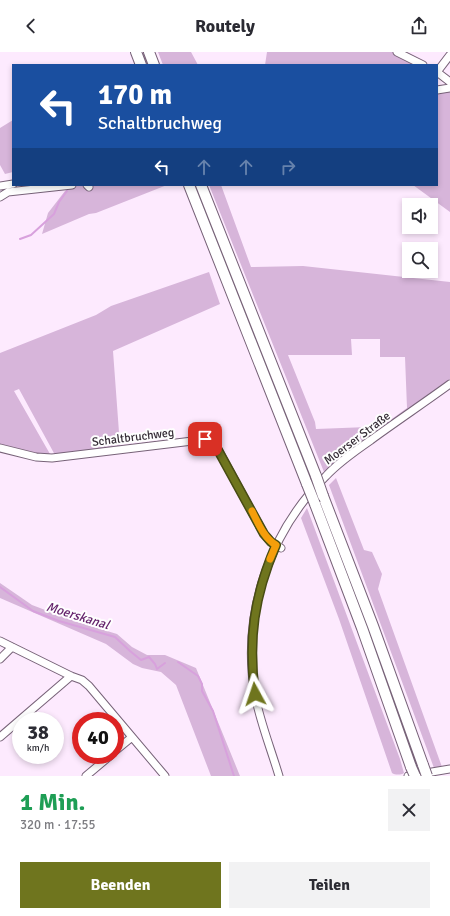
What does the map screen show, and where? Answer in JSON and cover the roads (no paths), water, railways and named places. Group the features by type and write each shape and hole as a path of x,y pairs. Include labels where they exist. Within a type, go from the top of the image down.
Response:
{"highway":[{"path":"136,52 141,64"},
{"path":"149,52 154,64"},
{"path":"189,186 315,504 362,628 412,773"},
{"path":"201,186 316,476 373,626 427,776"}],"street":[{"path":"397,52 421,64"},
{"path":"438,71 450,55"},
{"path":"438,73 450,82"},
{"path":"438,90 450,88"},
{"path":"0,186 12,184"},
{"path":"0,197 8,192 63,186"},
{"name":"Moerser Straße","path":"279,776 259,713 255,694 252,655 253,628 258,596 267,566 278,547 292,516 306,497 326,475 344,459 450,384"},
{"name":"Schaltbruchweg","path":"0,448 36,457 52,458 209,439 213,441 216,446 264,534 278,547"},
{"path":"0,641 82,680 90,686 165,776"},
{"path":"0,659 12,648"},
{"path":"0,737 71,676"},
{"path":"124,744 132,737"},
{"path":"86,776 100,764"},
{"path":"412,773 450,769"}],"waterway":[{"path":"20,239 31,235 54,214 59,202 67,191"},
{"name":"Moerskanal","path":"0,587 33,611 59,621 115,637 141,660 149,657 157,669 165,663"},
{"name":"Moerskanal","path":"178,662 198,676 202,684 202,691 213,711 234,776"}]}
